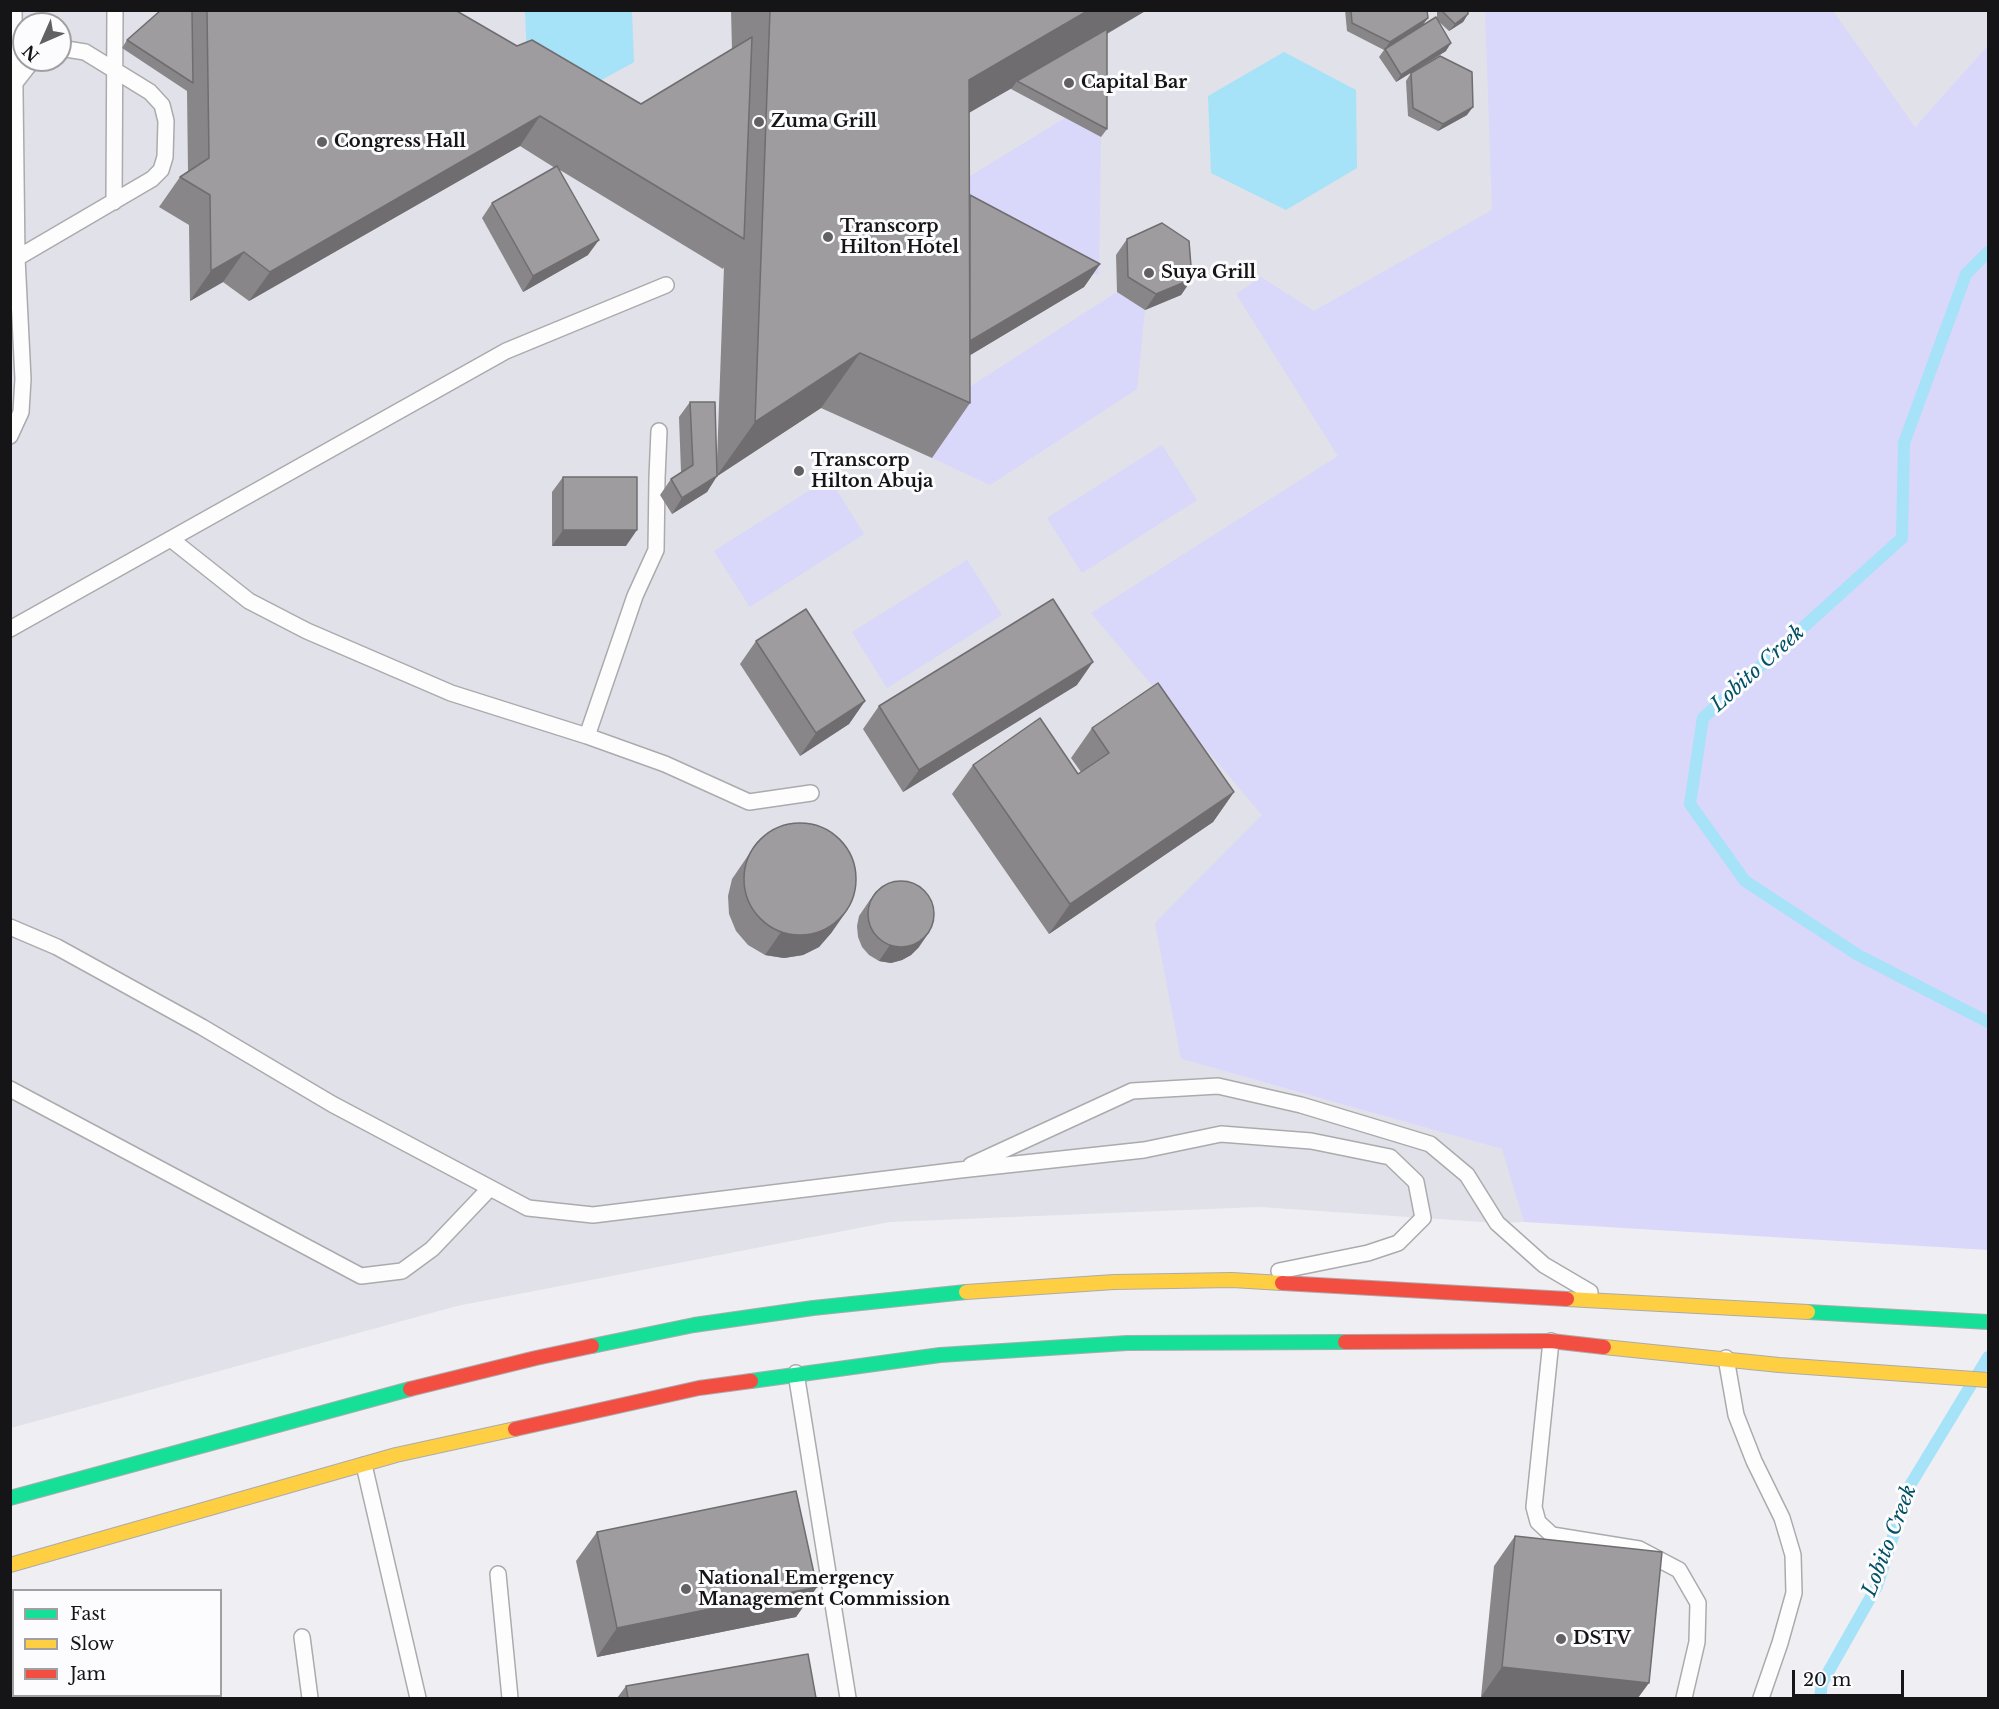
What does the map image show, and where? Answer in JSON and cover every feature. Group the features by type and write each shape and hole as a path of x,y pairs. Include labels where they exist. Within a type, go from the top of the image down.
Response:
{"main road":[{"path":"10,1498 384,1396 536,1358 694,1324 942,1294 1113,1282 1232,1280 1989,1322"},
{"path":"10,1565 396,1455 699,1388 940,1354 1127,1343 1551,1341 1779,1365 1989,1380"}],"lane":[{"path":"10,436 21,412 23,379 17,258 14,10"},
{"path":"114,202 115,10"},
{"path":"17,258 152,179 161,170 165,157 166,121 162,105 150,92 114,69 85,52 72,50"},
{"path":"15,83 24,72"},
{"path":"10,629 506,351 666,285"},
{"path":"588,736 635,596 656,550 659,431"},
{"path":"172,540 249,601 307,631 451,693 588,736 666,764 749,802 812,794"},
{"path":"10,927 57,947 202,1027 332,1104 528,1208 593,1215 1144,1150 1221,1134 1311,1141 1390,1157 1416,1182 1423,1218 1398,1243 1368,1253 1232,1280"},
{"path":"960,1170 1132,1091 1218,1086 1301,1105 1430,1144 1467,1175 1497,1223 1504,1230 1544,1265 1604,1300"},
{"path":"10,1089 361,1276 402,1271 432,1249 490,1188"},
{"path":"1551,1341 1533,1507 1538,1522 1552,1535 1639,1549 1679,1570 1698,1603 1697,1642 1684,1698"},
{"path":"1726,1358 1736,1415 1754,1461 1782,1518 1794,1555 1794,1593 1761,1698"},
{"path":"796,1373 848,1698"},
{"path":"364,1465 418,1698"},
{"path":"498,1574 510,1698"},
{"path":"302,1637 310,1698"}],"shaded area":[{"name":"Transcorp Hilton Abuja","path":"11,11 1988,11 1988,45 1915,127 1181,1059 1503,1149 1524,1222 1497,1223 1259,1207 890,1222 457,1306 11,1428"},
{"path":"525,11 632,11 634,62 580,92 527,61"},
{"path":"1485,11 1833,11 1915,127 1988,45 1988,1250 1524,1222 1502,1149 1181,1059 1155,923 1262,815 1091,613 1338,456 1236,294 1261,277 1314,311 1492,210"},
{"path":"1284,52 1356,90 1357,168 1286,210 1211,173 1208,96"},
{"path":"1065,118 1101,137 1099,276 939,195"},
{"path":"1117,292 1145,310 1137,389 990,485 932,458 932,411"},
{"path":"1162,445 1197,500 1082,573 1047,518"},
{"path":"829,478 864,534 750,607 714,551"},
{"path":"967,560 1002,615 887,688 852,632"}],"building":[{"path":"161,10 192,10 193,83 127,40"},
{"name":"Congress Hall","path":"207,10 455,10 517,46 532,40 641,104 752,37 744,239 540,116 270,272 244,252 211,271 210,195 180,177 209,158"},
{"name":"Transcorp Hilton Hotel","path":"770,10 1089,10 969,80 970,403 860,353 755,422"},
{"path":"1351,10 1427,10 1428,18 1390,42 1352,23"},
{"path":"1443,10 1468,10 1468,14 1455,24"},
{"path":"1436,17 1451,43 1401,75 1385,49"},
{"path":"1107,29 1107,129 1017,81"},
{"path":"1440,56 1472,72 1473,107 1443,124 1413,108 1411,73"},
{"path":"557,166 599,240 533,276 492,203"},
{"path":"970,195 1100,264 970,341"},
{"path":"1162,223 1189,241 1192,279 1156,294 1128,277 1127,239"},
{"path":"690,402 715,402 717,476 682,498 671,479 693,465"},
{"path":"563,477 637,477 637,530 563,530"},
{"path":"1053,599 1093,662 919,770 879,706"},
{"path":"806,609 865,701 816,733 756,641"},
{"path":"1158,683 1234,792 1070,904 973,765 1040,718 1078,774 1109,753 1092,728"},
{"path":"800,823 821,827 840,839 852,858 856,879 852,900 840,919 821,931 800,935 779,931 760,919 748,900 744,879 748,858 760,839 779,827"},
{"path":"895,881 907,881 919,886 929,896 934,914 932,927 919,942 907,947 895,947 883,942 873,932 868,920 868,908 873,896 883,886"},
{"name":"National Emergency Management Commission","path":"796,1491 817,1587 617,1628 597,1532"},
{"name":"DSTV","path":"1515,1536 1662,1552 1649,1683 1502,1667"},
{"path":"808,1654 816,1698 628,1698 626,1686"}],"waterway":[{"name":"Lobito Creek","path":"1988,252 1966,274 1904,443 1902,538 1703,718 1690,804 1745,881 1858,955 1988,1022"},
{"name":"Lobito Creek","path":"1820,1698 1822,1683 1877,1586 1909,1487 1988,1357"}],"traffic: fast":[{"path":"592,1346 694,1325 813,1308 966,1292"},
{"path":"1808,1312 1988,1322"},
{"path":"751,1381 940,1355 1127,1343 1345,1342"},
{"path":"10,1498 410,1389"}],"traffic: slow":[{"path":"966,1292 1114,1282 1232,1280 1282,1283"},
{"path":"1567,1299 1808,1312"},
{"path":"1604,1347 1779,1365 1988,1380"},
{"path":"10,1565 396,1455 515,1429"}],"traffic: jam":[{"path":"1282,1283 1567,1299"},
{"path":"1345,1342 1551,1341 1604,1347"},
{"path":"410,1389 592,1346"},
{"path":"515,1429 699,1388 751,1381"}],"place":[{"name":"Capital Bar","path":"1069,83"},
{"name":"Zuma Grill","path":"759,122"},
{"name":"Congress Hall","path":"322,142"},
{"name":"Transcorp Hilton Hotel","path":"828,237"},
{"name":"Suya Grill","path":"1149,273"},
{"name":"Transcorp Hilton Abuja","path":"799,471"},
{"name":"National Emergency Management Commission","path":"686,1589"},
{"name":"DSTV","path":"1561,1639"}]}
